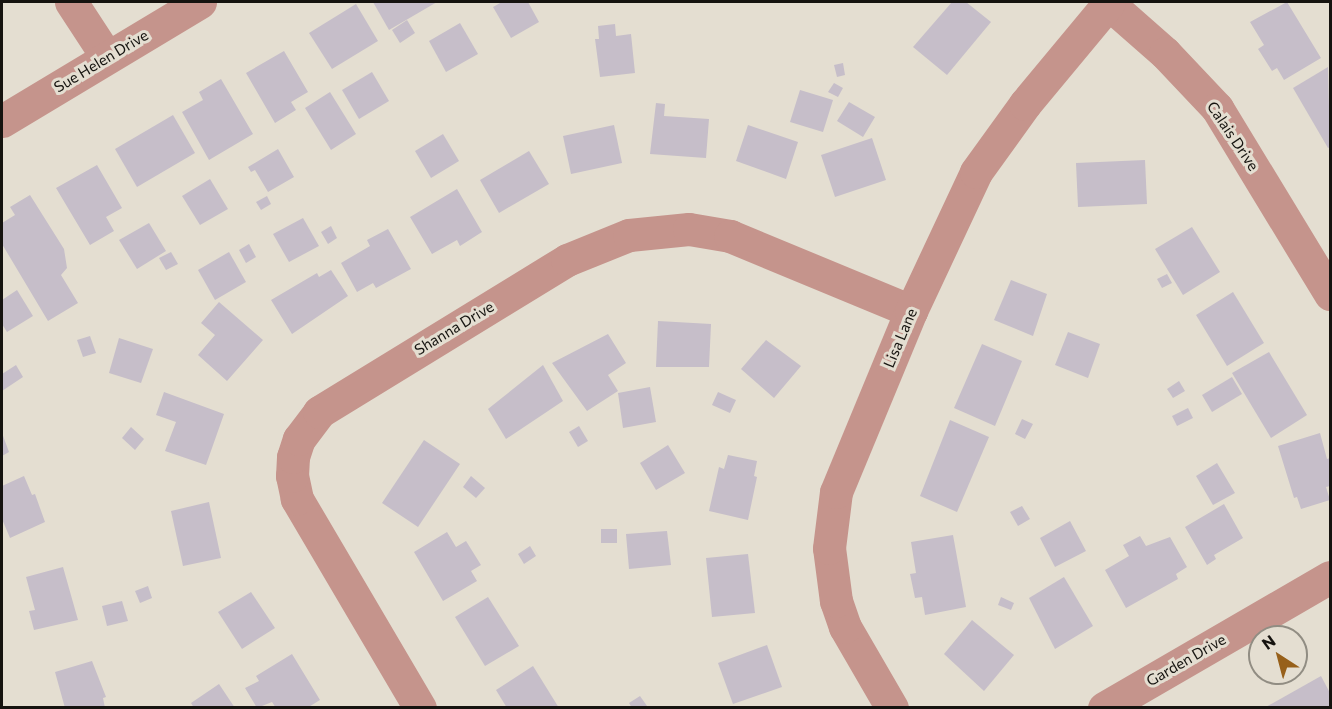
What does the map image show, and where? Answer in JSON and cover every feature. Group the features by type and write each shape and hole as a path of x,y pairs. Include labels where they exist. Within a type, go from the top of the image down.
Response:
{"street":[{"path":"71,2 107,57"},
{"name":"Sue Helen Drive","path":"2,121 200,2"},
{"name":"Calais Drive","path":"1108,2 1165,52 1217,108 1330,294"},
{"name":"Lisa Lane","path":"892,708 846,627 831,575 829,548 831,520 843,472 911,311 976,172 1024,104 1108,2"},
{"name":"Shanna Drive","path":"420,708 297,499 292,476 293,457 299,439 319,412 567,260 629,235 689,229 730,236 911,311"},
{"name":"Garden Drive","path":"1104,708 1330,577"}],"building":[{"path":"373,2 437,2 389,30"},
{"path":"502,2 528,2 539,22 511,38 493,7"},
{"path":"952,2 966,2 991,22 947,75 913,47"},
{"path":"1287,2 1321,58 1284,80 1277,68 1272,71 1258,49 1264,45 1250,22"},
{"path":"356,4 378,41 332,69 309,33"},
{"path":"407,20 415,33 400,43 392,30"},
{"path":"460,23 478,54 446,72 429,41"},
{"path":"615,24 616,36 631,34 635,73 600,77 595,39 599,39 598,26"},
{"path":"284,51 308,92 291,102 296,110 275,123 246,73"},
{"path":"843,63 845,75 837,77 834,65"},
{"path":"1328,67 1330,147 1328,148 1293,88"},
{"path":"372,72 389,101 359,119 342,90"},
{"path":"221,79 253,134 209,160 182,112 203,100 199,92"},
{"path":"834,83 843,88 838,97 828,92"},
{"path":"800,90 833,100 823,132 790,122"},
{"path":"330,92 356,134 331,150 305,108"},
{"path":"849,102 875,117 863,137 837,121"},
{"path":"656,103 665,104 664,116 709,119 706,158 650,154"},
{"path":"173,115 195,153 137,187 115,149"},
{"path":"614,125 622,163 571,174 563,136"},
{"path":"748,125 798,142 786,179 736,161"},
{"path":"443,134 459,161 431,178 415,151"},
{"path":"872,138 886,180 835,197 821,155"},
{"path":"278,149 294,177 268,192 255,170 251,172 248,167"},
{"path":"529,151 549,184 499,213 480,180"},
{"path":"1145,160 1147,204 1078,207 1076,163"},
{"path":"97,165 122,208 106,217 114,231 90,245 56,188"},
{"path":"210,179 228,209 200,225 182,196"},
{"path":"457,189 482,232 460,246 457,240 432,254 410,217"},
{"path":"30,195 64,249 67,268 61,275 78,303 48,321 2,244 2,223 15,215 10,207"},
{"path":"267,196 271,204 261,210 256,202"},
{"path":"303,218 319,246 289,262 273,234"},
{"path":"149,223 166,251 137,269 119,240"},
{"path":"331,226 337,238 328,244 321,232"},
{"path":"1192,227 1220,272 1183,295 1155,249"},
{"path":"388,229 411,269 376,288 373,283 357,292 341,263 370,246 367,240"},
{"path":"249,244 256,257 246,263 239,250"},
{"path":"171,252 178,264 166,270 159,258"},
{"path":"229,252 246,282 215,300 198,270"},
{"path":"331,270 348,296 292,334 271,300 317,273 319,277"},
{"path":"1167,274 1172,283 1162,288 1157,279"},
{"path":"1011,280 1047,294 1033,336 994,320"},
{"path":"17,290 33,316 7,332 2,324 2,300"},
{"path":"1233,292 1264,343 1227,366 1196,315"},
{"path":"219,302 263,340 227,381 198,355 215,335 201,323"},
{"path":"658,321 711,324 709,367 656,367"},
{"path":"1068,332 1100,344 1088,378 1055,365"},
{"path":"608,334 626,363 608,375 618,391 587,411 552,363"},
{"path":"90,336 96,353 83,357 77,340"},
{"path":"119,338 153,349 141,383 109,373"},
{"path":"766,340 801,366 774,398 741,369"},
{"path":"982,344 1022,361 995,426 954,408"},
{"path":"1269,352 1307,415 1271,438 1232,373"},
{"path":"16,365 23,377 2,391 2,374"},
{"path":"543,365 563,401 506,439 488,409"},
{"path":"1232,377 1242,394 1212,412 1202,395"},
{"path":"1179,381 1185,391 1173,398 1167,389"},
{"path":"650,387 656,422 623,428 618,393"},
{"path":"164,392 224,414 206,465 165,451 176,422 156,415"},
{"path":"718,392 736,400 730,413 712,405"},
{"path":"1188,408 1193,418 1177,426 1172,416"},
{"path":"1022,419 1033,424 1025,439 1015,434"},
{"path":"950,420 989,437 957,512 920,496"},
{"path":"579,426 588,441 578,447 569,432"},
{"path":"131,427 144,439 135,450 122,438"},
{"path":"2,433 9,452 2,456"},
{"path":"1320,433 1327,459 1330,458 1330,486 1326,487 1330,500 1301,509 1297,497 1294,498 1278,446"},
{"path":"424,440 460,464 418,527 382,503"},
{"path":"668,445 685,473 656,490 640,463"},
{"path":"728,455 757,461 754,476 757,477 748,520 709,511 719,467 724,469"},
{"path":"1217,463 1235,493 1213,505 1196,476"},
{"path":"24,476 32,495 35,494 45,522 10,538 2,519 2,486"},
{"path":"471,476 485,488 476,498 463,487"},
{"path":"209,502 221,558 183,566 171,511"},
{"path":"1224,504 1243,538 1214,555 1216,559 1207,565 1185,527"},
{"path":"1022,506 1030,519 1018,526 1010,512"},
{"path":"1070,521 1086,551 1055,567 1040,538"},
{"path":"601,529 617,529 617,543 601,543"},
{"path":"667,531 671,565 629,569 626,534"},
{"path":"447,532 456,547 466,541 481,565 471,571 477,581 443,601 414,552"},
{"path":"953,535 966,607 925,615 922,597 915,598 910,574 916,573 911,542"},
{"path":"1140,536 1146,546 1170,537 1187,567 1176,574 1178,579 1126,608 1105,570 1129,556 1123,545"},
{"path":"530,546 536,556 524,564 518,554"},
{"path":"748,554 755,613 712,617 706,558"},
{"path":"63,567 78,620 34,630 29,611 35,610 26,577"},
{"path":"1064,577 1093,626 1055,649 1029,598"},
{"path":"148,586 152,598 140,603 135,591"},
{"path":"251,592 275,628 242,649 218,612"},
{"path":"488,597 519,646 485,666 455,617"},
{"path":"1001,597 1014,603 1011,610 998,605"},
{"path":"122,601 128,621 107,626 102,606"},
{"path":"972,620 1014,655 984,691 944,654"},
{"path":"767,645 782,687 733,704 718,663"},
{"path":"292,654 320,700 307,708 276,708 272,702 257,708 245,688 259,681 256,676"},
{"path":"92,661 106,697 103,698 105,708 65,708 55,672"},
{"path":"533,666 559,708 507,708 496,690"},
{"path":"1321,676 1330,693 1330,708 1264,708 1308,685"},
{"path":"219,684 235,708 194,708 191,703"},
{"path":"640,696 647,706 632,708 629,703"}]}
